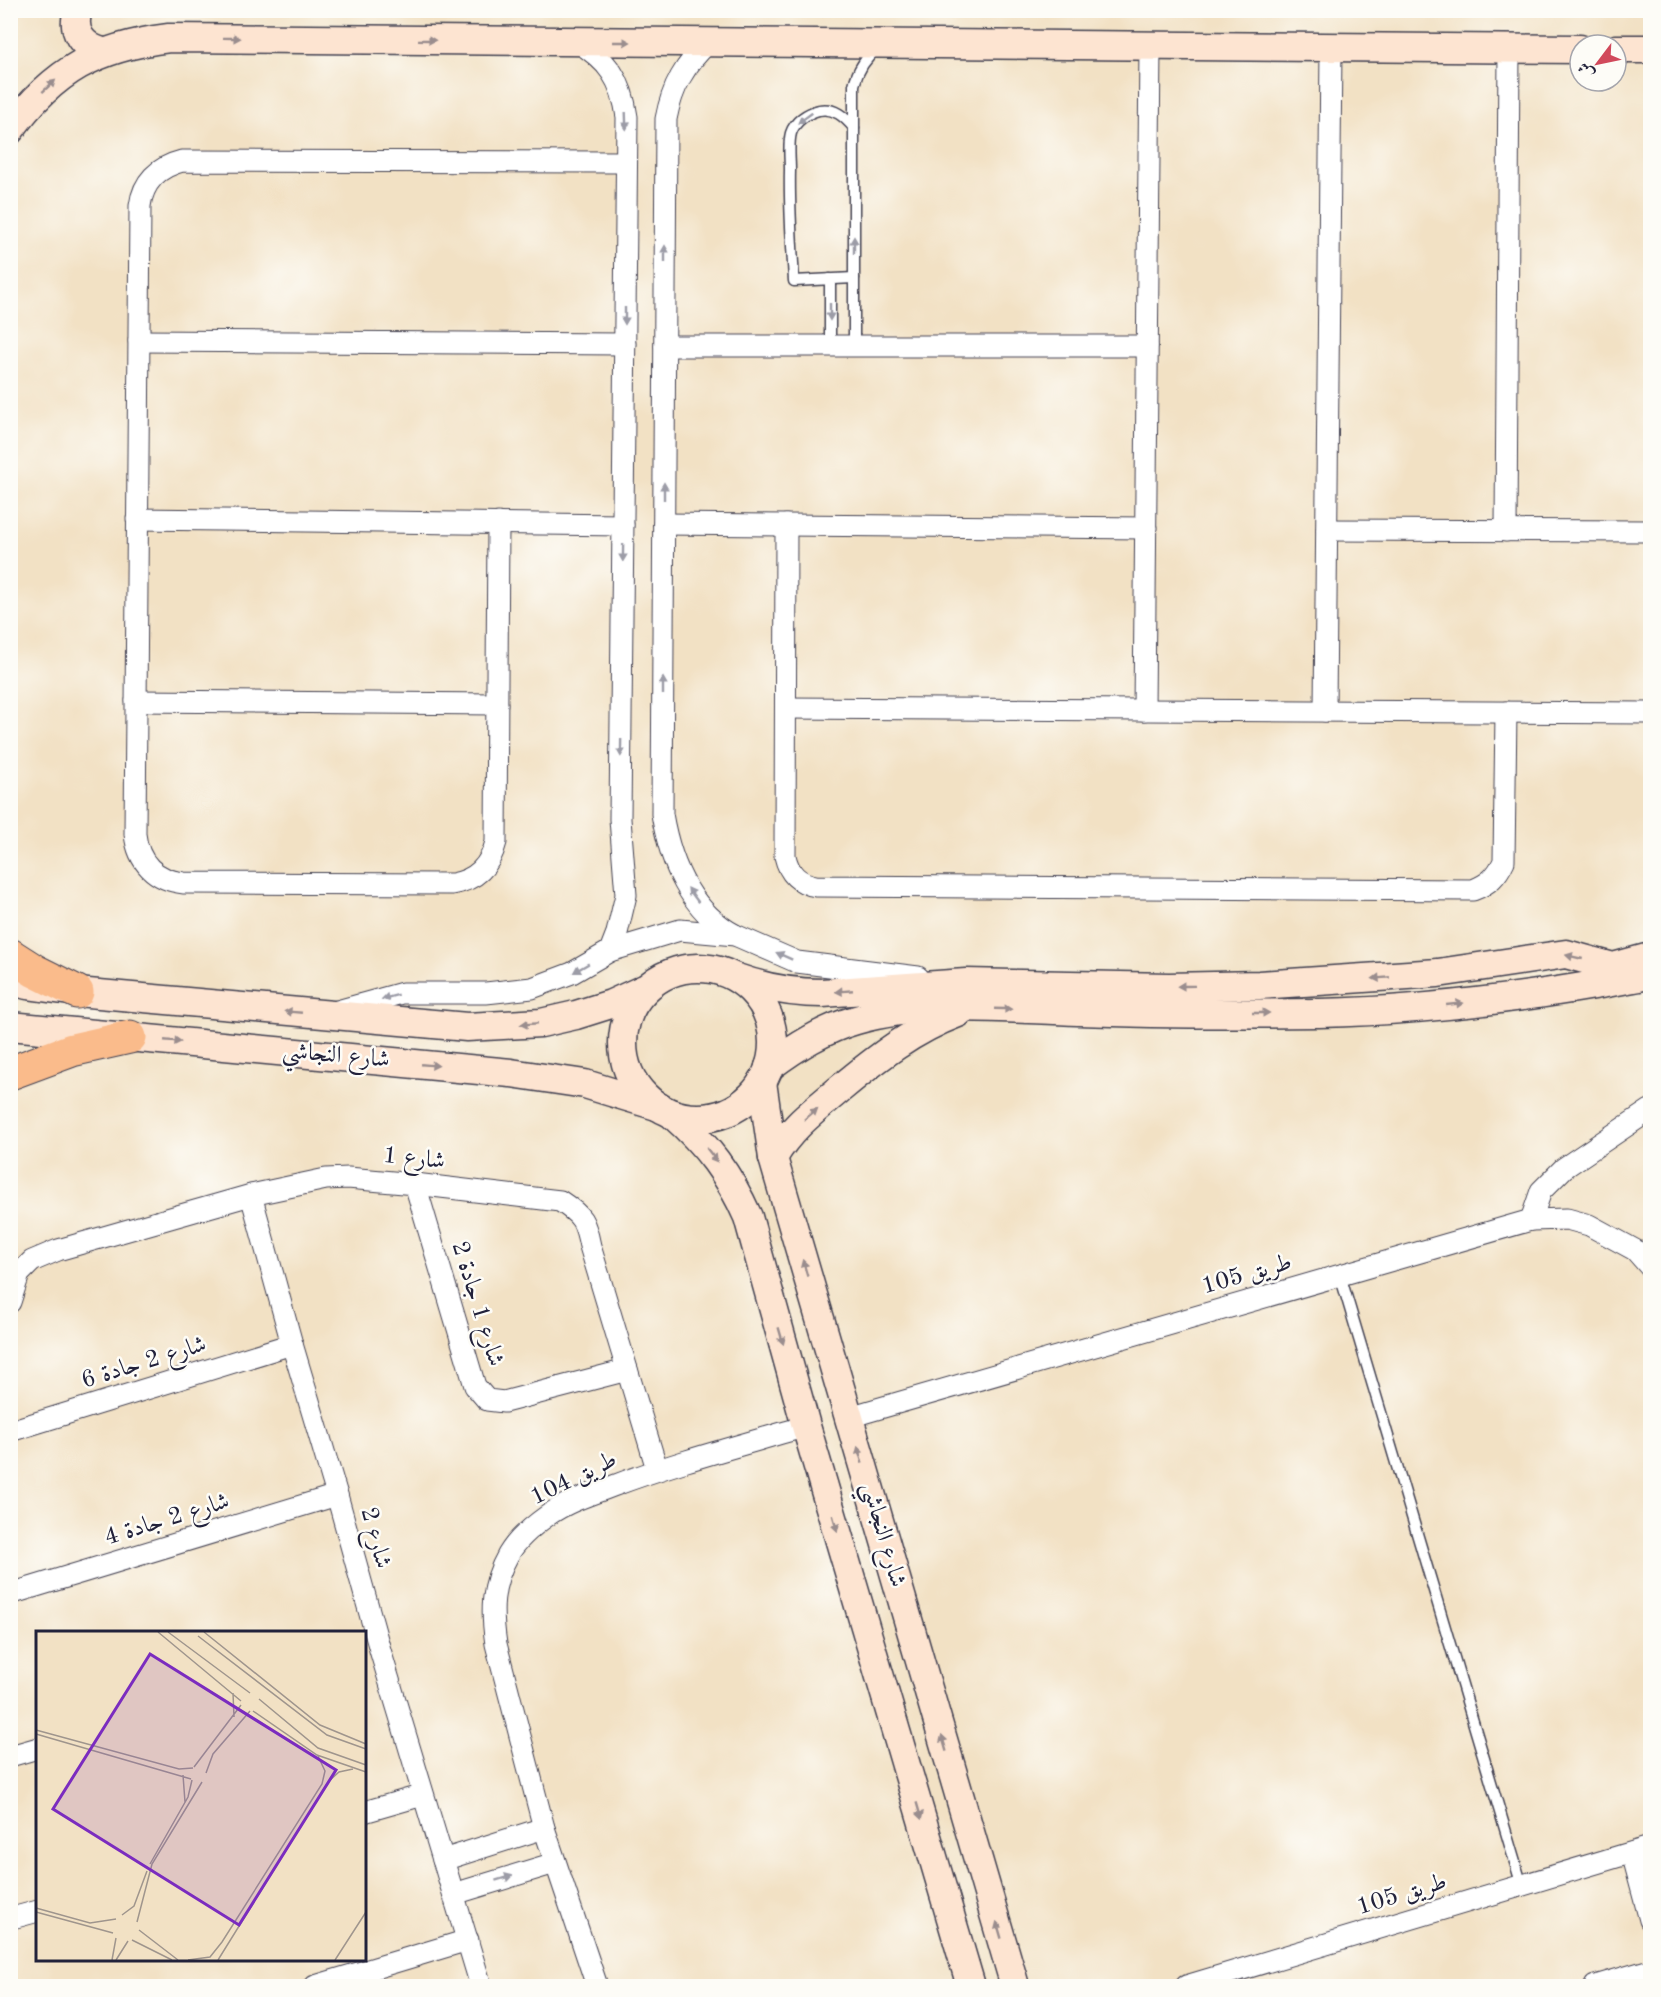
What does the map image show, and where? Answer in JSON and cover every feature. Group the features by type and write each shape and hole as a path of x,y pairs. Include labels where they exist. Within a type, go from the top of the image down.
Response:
{"main road":[{"path":"78,10 76,27 79,37 93,50 103,52"},
{"path":"10,130 40,94 80,63 127,44 169,38 1568,49"},
{"path":"1628,49 1650,49"},
{"path":"1650,957 1613,967 1566,954 1438,973 1259,985 968,995 800,993 768,988 705,967 688,967 665,975 644,989 626,1017 622,1034 622,1050 633,1082 644,1096 664,1110 688,1118 706,1118 739,1107 752,1095 766,1075 795,1048 824,1032 854,1020 968,995 1169,1013 1320,1013 1498,1000 1650,975"},
{"path":"10,955 35,971 77,992"},
{"path":"737,978 751,988 769,1017 773,1051 766,1075"},
{"name":"شارع النجاشي","path":"10,980 27,985 77,992 467,1027 541,1023 611,1004 644,989"},
{"path":"773,1158 796,1126 878,1057 922,1029 968,995"},
{"name":"شارع النجاشي","path":"10,1026 548,1077 603,1089 664,1110 709,1150 738,1193 748,1217 971,1986"},
{"path":"10,1074 72,1050 130,1037"},
{"name":"شارع النجاشي","path":"766,1075 773,1158 1015,1986"},
{"path":"870,1641 882,1645 892,1644 910,1628"},
{"path":"886,1697 897,1686 907,1682 928,1687"}],"street":[{"path":"576,41 602,59 612,72 620,86 627,117 620,819 626,895 618,933 610,951"},
{"path":"709,42 684,68 675,84 666,119 662,814 666,839 687,887 719,927 797,962 968,995"},
{"path":"1144,710 1150,45"},
{"path":"1325,711 1331,47"},
{"path":"1506,531 1509,48"},
{"path":"498,523 496,842 485,867 470,879 452,884 184,883 162,878 153,872 146,864 136,844 141,197 150,180 156,173 173,163 182,161 626,162"},
{"path":"139,341 625,344"},
{"path":"665,345 1147,346"},
{"path":"137,519 623,525"},
{"path":"664,524 1146,528"},
{"path":"786,525 785,856 791,873 807,884 816,886 1473,890 1493,880 1504,861 1506,712"},
{"path":"1327,530 1650,531"},
{"path":"136,701 497,704"},
{"path":"786,708 1650,713"},
{"path":"324,1014 402,993 486,993 532,988 572,973 610,951 680,930 735,934"},
{"path":"1531,1220 1541,1191 1564,1168 1650,1110"},
{"name":"شارع 1","path":"10,1302 19,1274 33,1261 49,1254 251,1195 326,1179 348,1178 414,1184 560,1201 573,1209 585,1222 590,1246 657,1469"},
{"name":"شارع 1 جادة 2","path":"414,1184 475,1386 487,1400 504,1402 627,1370"},
{"name":"شارع 2","path":"251,1195 337,1495 372,1652 423,1795 481,1986"},
{"name":"طريق 105","path":"849,1417 1531,1220 1567,1219 1589,1225 1635,1250 1650,1267"},
{"name":"شارع 2 جادة 6","path":"10,1431 292,1344"},
{"name":"طريق 104","path":"597,1986 544,1828 496,1644 492,1614 496,1581 509,1553 530,1530 548,1515 583,1498 657,1469 807,1426"},
{"name":"شارع 2 جادة 4","path":"10,1594 337,1495"},
{"path":"10,1756 36,1749"},
{"path":"366,1811 423,1795"},
{"path":"443,1860 544,1828"},
{"name":"طريق 105","path":"1186,1986 1641,1850 1650,1920"},
{"path":"453,1894 555,1863"},
{"path":"10,1916 16,1917 36,1912"},
{"path":"315,1986 468,1940"},
{"path":"1595,1986 1624,1983 1650,1970"}],"lane":[{"path":"854,346 854,85 868,57 886,43"},
{"path":"854,128 834,111 821,110 808,113 798,121 791,132 789,188 794,281 854,278"},
{"path":"830,279 830,346"},
{"path":"1341,1275 1522,1886"}]}
